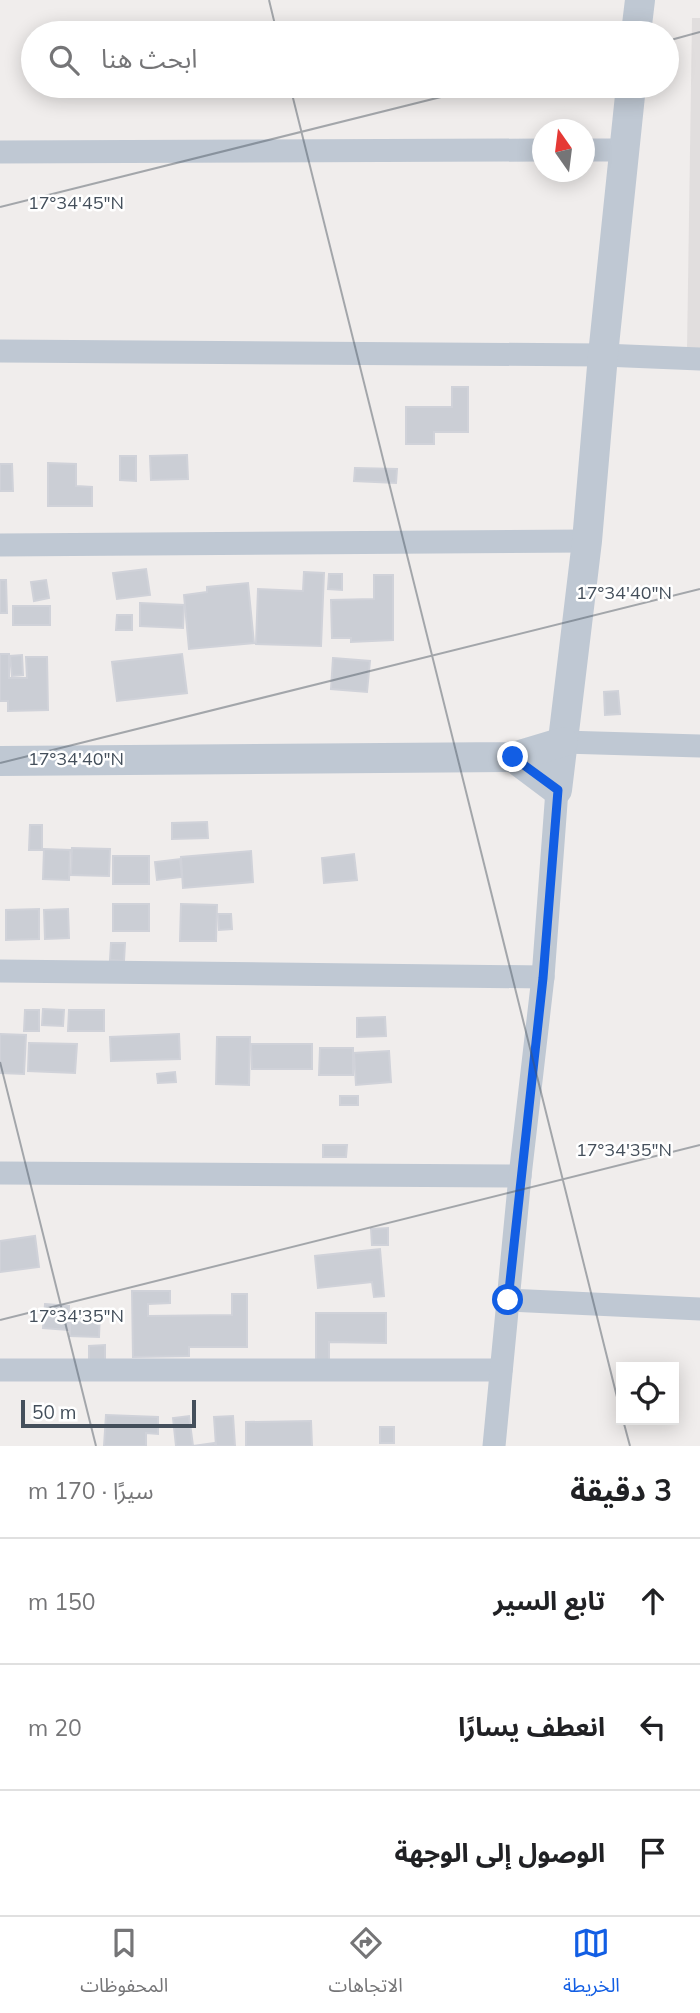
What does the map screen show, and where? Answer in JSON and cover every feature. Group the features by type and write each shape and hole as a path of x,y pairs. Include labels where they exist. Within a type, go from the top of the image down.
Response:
{"street":[{"path":"637,21 640,0"},
{"path":"494,1446 520,1176 543,978 558,790 587,541 630,98"},
{"path":"0,152 532,150"},
{"path":"595,150 625,150"},
{"path":"0,351 603,355 700,359"},
{"path":"0,545 587,541"},
{"path":"0,761 513,757 564,742 700,746"},
{"path":"513,757 558,790"},
{"path":"0,971 543,978"},
{"path":"0,1173 520,1176"},
{"path":"508,1300 700,1308"},
{"path":"0,1370 501,1370"}],"shaded area":[{"path":"692,18 700,18 700,350 687,350"}],"building":[{"path":"452,387 468,387 468,432 434,432 434,444 406,444 406,407 452,407"},
{"path":"187,455 188,479 151,480 150,456"},
{"path":"120,456 136,456 136,481 120,480"},
{"path":"48,463 76,464 76,486 92,487 92,506 48,506"},
{"path":"0,464 12,464 13,491 0,491"},
{"path":"355,468 397,469 396,483 354,481"},
{"path":"146,569 150,595 117,599 113,573"},
{"path":"304,572 324,573 321,646 256,644 258,589 303,591"},
{"path":"329,574 342,574 342,590 328,589"},
{"path":"374,575 393,575 393,640 351,642 351,638 332,638 331,600 374,599"},
{"path":"0,580 6,580 7,613 0,613"},
{"path":"46,580 49,598 34,601 31,582"},
{"path":"248,583 254,643 189,649 184,595 207,592 207,587"},
{"path":"140,603 184,605 183,628 140,626"},
{"path":"13,606 50,606 50,625 13,625"},
{"path":"117,615 132,615 132,630 116,630"},
{"path":"0,654 9,654 9,678 27,678 26,657 47,657 48,710 8,711 8,701 0,701"},
{"path":"182,654 187,693 117,701 112,662"},
{"path":"22,655 23,675 12,676 10,656"},
{"path":"333,658 370,661 367,692 331,689"},
{"path":"618,691 620,714 605,715 604,692"},
{"path":"207,822 208,838 172,839 172,823"},
{"path":"30,825 42,825 42,850 29,850"},
{"path":"72,848 110,849 109,876 71,875"},
{"path":"44,849 70,850 69,880 43,879"},
{"path":"251,851 253,882 183,888 181,857"},
{"path":"354,854 357,880 324,883 322,858"},
{"path":"113,856 149,856 149,884 113,884"},
{"path":"180,859 182,877 157,880 155,862"},
{"path":"113,904 149,904 149,931 113,931"},
{"path":"181,904 217,905 216,941 180,941"},
{"path":"39,909 39,939 6,940 6,910"},
{"path":"68,909 69,938 45,939 44,910"},
{"path":"218,914 231,914 232,929 219,930"},
{"path":"111,943 125,943 124,961 110,960"},
{"path":"43,1009 64,1010 63,1026 42,1025"},
{"path":"25,1010 39,1010 39,1031 24,1031"},
{"path":"69,1010 104,1010 104,1031 68,1031"},
{"path":"385,1017 386,1036 357,1037 357,1018"},
{"path":"0,1034 26,1035 24,1074 0,1073"},
{"path":"179,1034 180,1059 111,1061 110,1037"},
{"path":"217,1037 250,1037 249,1085 216,1084"},
{"path":"29,1043 77,1044 75,1073 28,1071"},
{"path":"251,1044 312,1044 312,1069 252,1069"},
{"path":"320,1048 353,1048 353,1075 319,1075"},
{"path":"389,1051 391,1082 356,1085 354,1053"},
{"path":"175,1072 176,1082 158,1083 157,1074"},
{"path":"340,1096 358,1096 358,1105 340,1105"},
{"path":"323,1145 347,1145 346,1157 323,1157"},
{"path":"388,1228 388,1245 372,1245 371,1229"},
{"path":"35,1236 39,1267 0,1272 0,1241"},
{"path":"380,1249 384,1296 374,1297 372,1282 318,1288 315,1256"},
{"path":"132,1291 170,1291 170,1303 148,1304 148,1316 232,1315 232,1294 247,1294 247,1347 189,1347 189,1356 133,1357"},
{"path":"45,1304 69,1306 68,1330 43,1328"},
{"path":"70,1311 100,1312 99,1337 70,1336"},
{"path":"316,1313 386,1313 386,1343 329,1342 329,1366 316,1366"},
{"path":"105,1345 105,1360 89,1361 89,1346"},
{"path":"106,1415 158,1417 158,1434 146,1433 146,1446 104,1446"},
{"path":"189,1416 193,1446 176,1446 173,1418"},
{"path":"233,1416 235,1446 216,1446 214,1417"},
{"path":"311,1421 312,1446 246,1446 246,1422"},
{"path":"380,1427 394,1427 394,1443 380,1443"},
{"path":"215,1443 215,1446 193,1446"}],"route":[{"path":"508,1300 543,978 558,790 513,757"}]}
